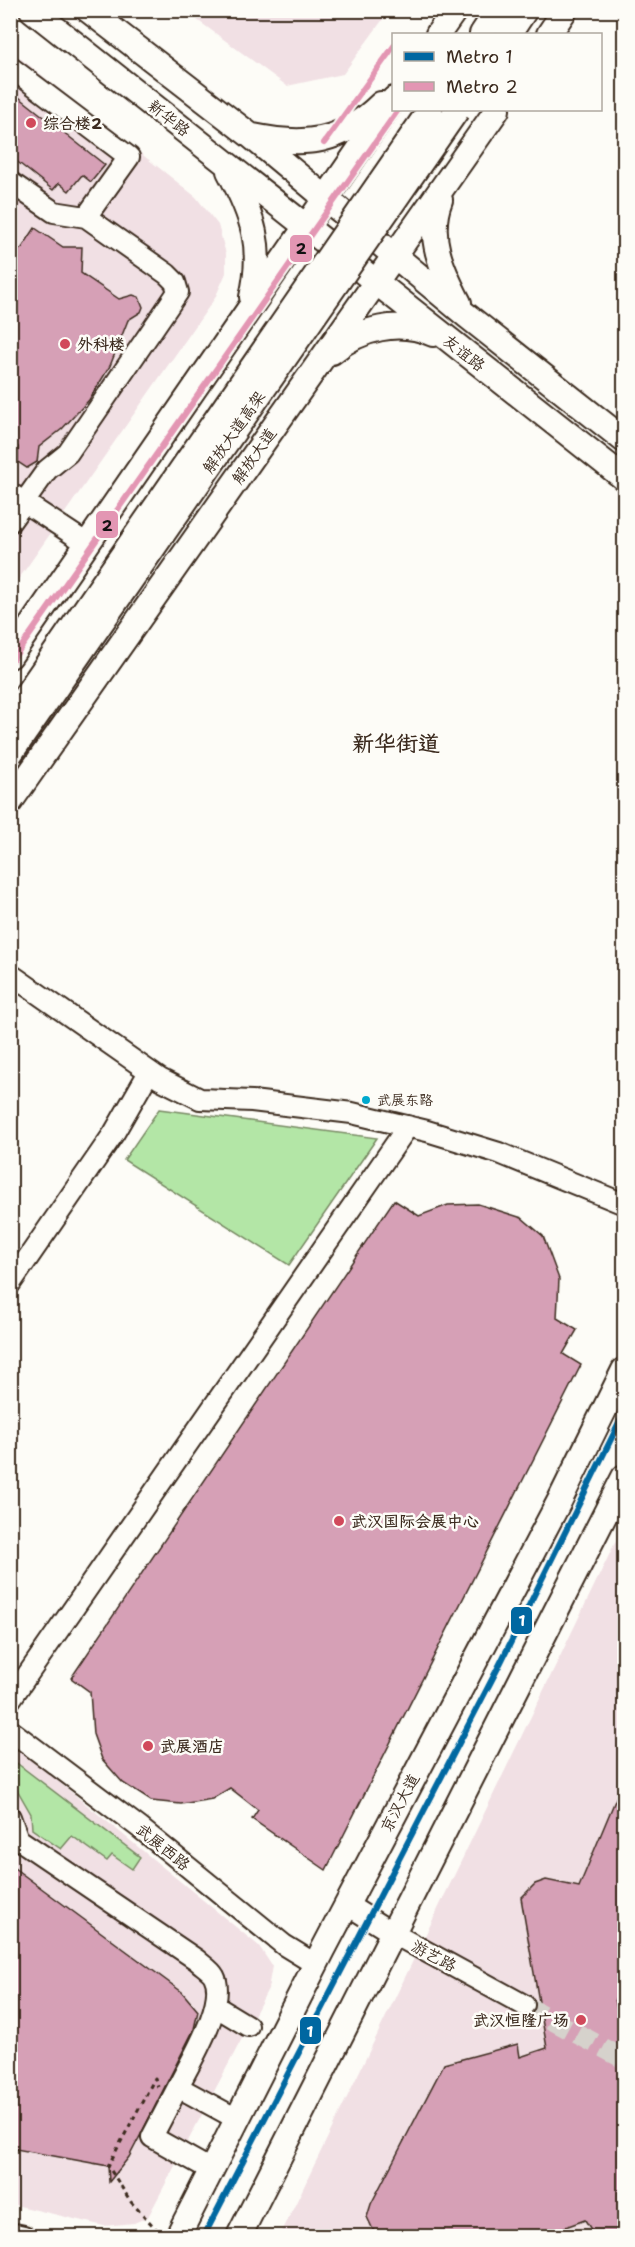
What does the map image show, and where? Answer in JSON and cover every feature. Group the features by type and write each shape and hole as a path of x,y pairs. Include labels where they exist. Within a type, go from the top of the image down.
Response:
{"main road":[{"name":"新华路","path":"32,10 305,226"},
{"path":"88,10 326,197"},
{"path":"439,33 455,10"},
{"path":"483,33 498,10"},
{"path":"510,33 525,10"},
{"path":"550,33 565,10"},
{"path":"251,136 289,143 315,141 342,132 368,117 392,93"},
{"path":"10,656 392,100"},
{"name":"解放大道高架","path":"10,718 429,111"},
{"name":"解放大道高架","path":"10,754 456,111"},
{"name":"解放大道","path":"10,802 496,111"},
{"path":"224,161 244,198 255,228 258,250 258,271 251,298 239,322"},
{"path":"446,184 436,209 434,231 436,250 445,276 466,315"},
{"name":"友谊路","path":"326,197 466,315 624,440"},
{"name":"友谊路","path":"305,226 624,478"},
{"path":"317,366 334,350 356,336 383,327 404,326 427,331 451,342"},
{"name":"京汉大道","path":"178,2236 315,1964 560,1500 624,1370"},
{"path":"239,2236 624,1477"}],"street":[{"path":"10,67 129,157 86,217"},
{"path":"10,182 54,212 86,217 167,274 175,282 178,292 68,453 17,497 10,522"},
{"path":"17,497 86,543"},
{"path":"10,974 149,1072 200,1099 252,1101 352,1113 408,1126 499,1153 624,1204"},
{"path":"10,1284 114,1133 149,1072"},
{"path":"10,1701 408,1126"},
{"name":"武展西路","path":"10,1730 140,1828 284,1945 315,1964"},
{"path":"10,1817 18,1839 197,1960 214,1975 219,1992 215,2006 152,2137 212,2170"},
{"name":"游艺路","path":"346,1904 394,1934 524,2005"},
{"path":"215,2006 248,2026"},
{"path":"178,2086 237,2119"},
{"path":"10,2233 24,2236"}],"path":[{"path":"167,2236 142,2216 108,2166 155,2078 161,2096 178,2086"}],"shaded area":[{"path":"185,11 389,11 343,74 287,86"},
{"path":"11,51 196,197 218,225 226,254 226,273 215,298 11,590"},
{"name":"武汉恒隆广场","path":"624,1524 624,2236 280,2236"},
{"path":"10,1742 259,1946 272,1966 268,1989 148,2217 134,2223 104,2226 11,2204"}],"green space":[{"path":"159,1109 377,1138 289,1265 124,1160"},
{"path":"10,1758 140,1857 132,1869 112,1855 107,1861 72,1836 61,1849 32,1829 31,1814 11,1779"}],"building":[{"name":"综合楼2","path":"10,90 105,165 91,182 82,175 69,191 59,183 53,190 10,156"},
{"name":"外科楼","path":"35,228 63,247 82,247 81,273 119,299 133,295 139,297 143,307 141,312 128,320 110,366 89,400 62,429 39,447 37,462 27,468 18,462 18,447 10,442 10,256 22,248"},
{"name":"武汉国际会展中心","path":"394,1200 419,1216 448,1205 478,1204 522,1218 543,1236 559,1279 557,1318 577,1330 563,1354 581,1365 326,1870 252,1819 258,1810 230,1788 212,1799 181,1804 151,1801 123,1783 102,1759 93,1734 90,1692 71,1678"},
{"name":"武汉恒隆广场","path":"624,1779 624,1981 615,1999 624,2042 624,2236 595,2236 585,2220 557,2230 557,2236 376,2236 367,2217 371,2204 444,2064 518,2044 520,2057 547,2048 521,1898 535,1884 546,1880 579,1887"},
{"path":"10,1865 182,1992 198,2011 194,2029 140,2136 129,2157 109,2182 108,2166 10,2148"}],"tunnel":[{"path":"524,2005 624,2059"}],"metro line":[{"name":"2","path":"324,143 392,49"},
{"name":"2","path":"10,663 397,111"},
{"name":"1","path":"204,2236 501,1662 624,1413"}],"place":[{"name":"综合楼2","path":"31,123"},
{"name":"外科楼","path":"65,344"},
{"name":"武展东路","path":"366,1100"},
{"name":"武汉国际会展中心","path":"339,1521"},
{"name":"武展酒店","path":"148,1746"},
{"name":"武汉恒隆广场","path":"581,2020"}],"district":[{"name":"新华街道","path":"396,743"}]}
